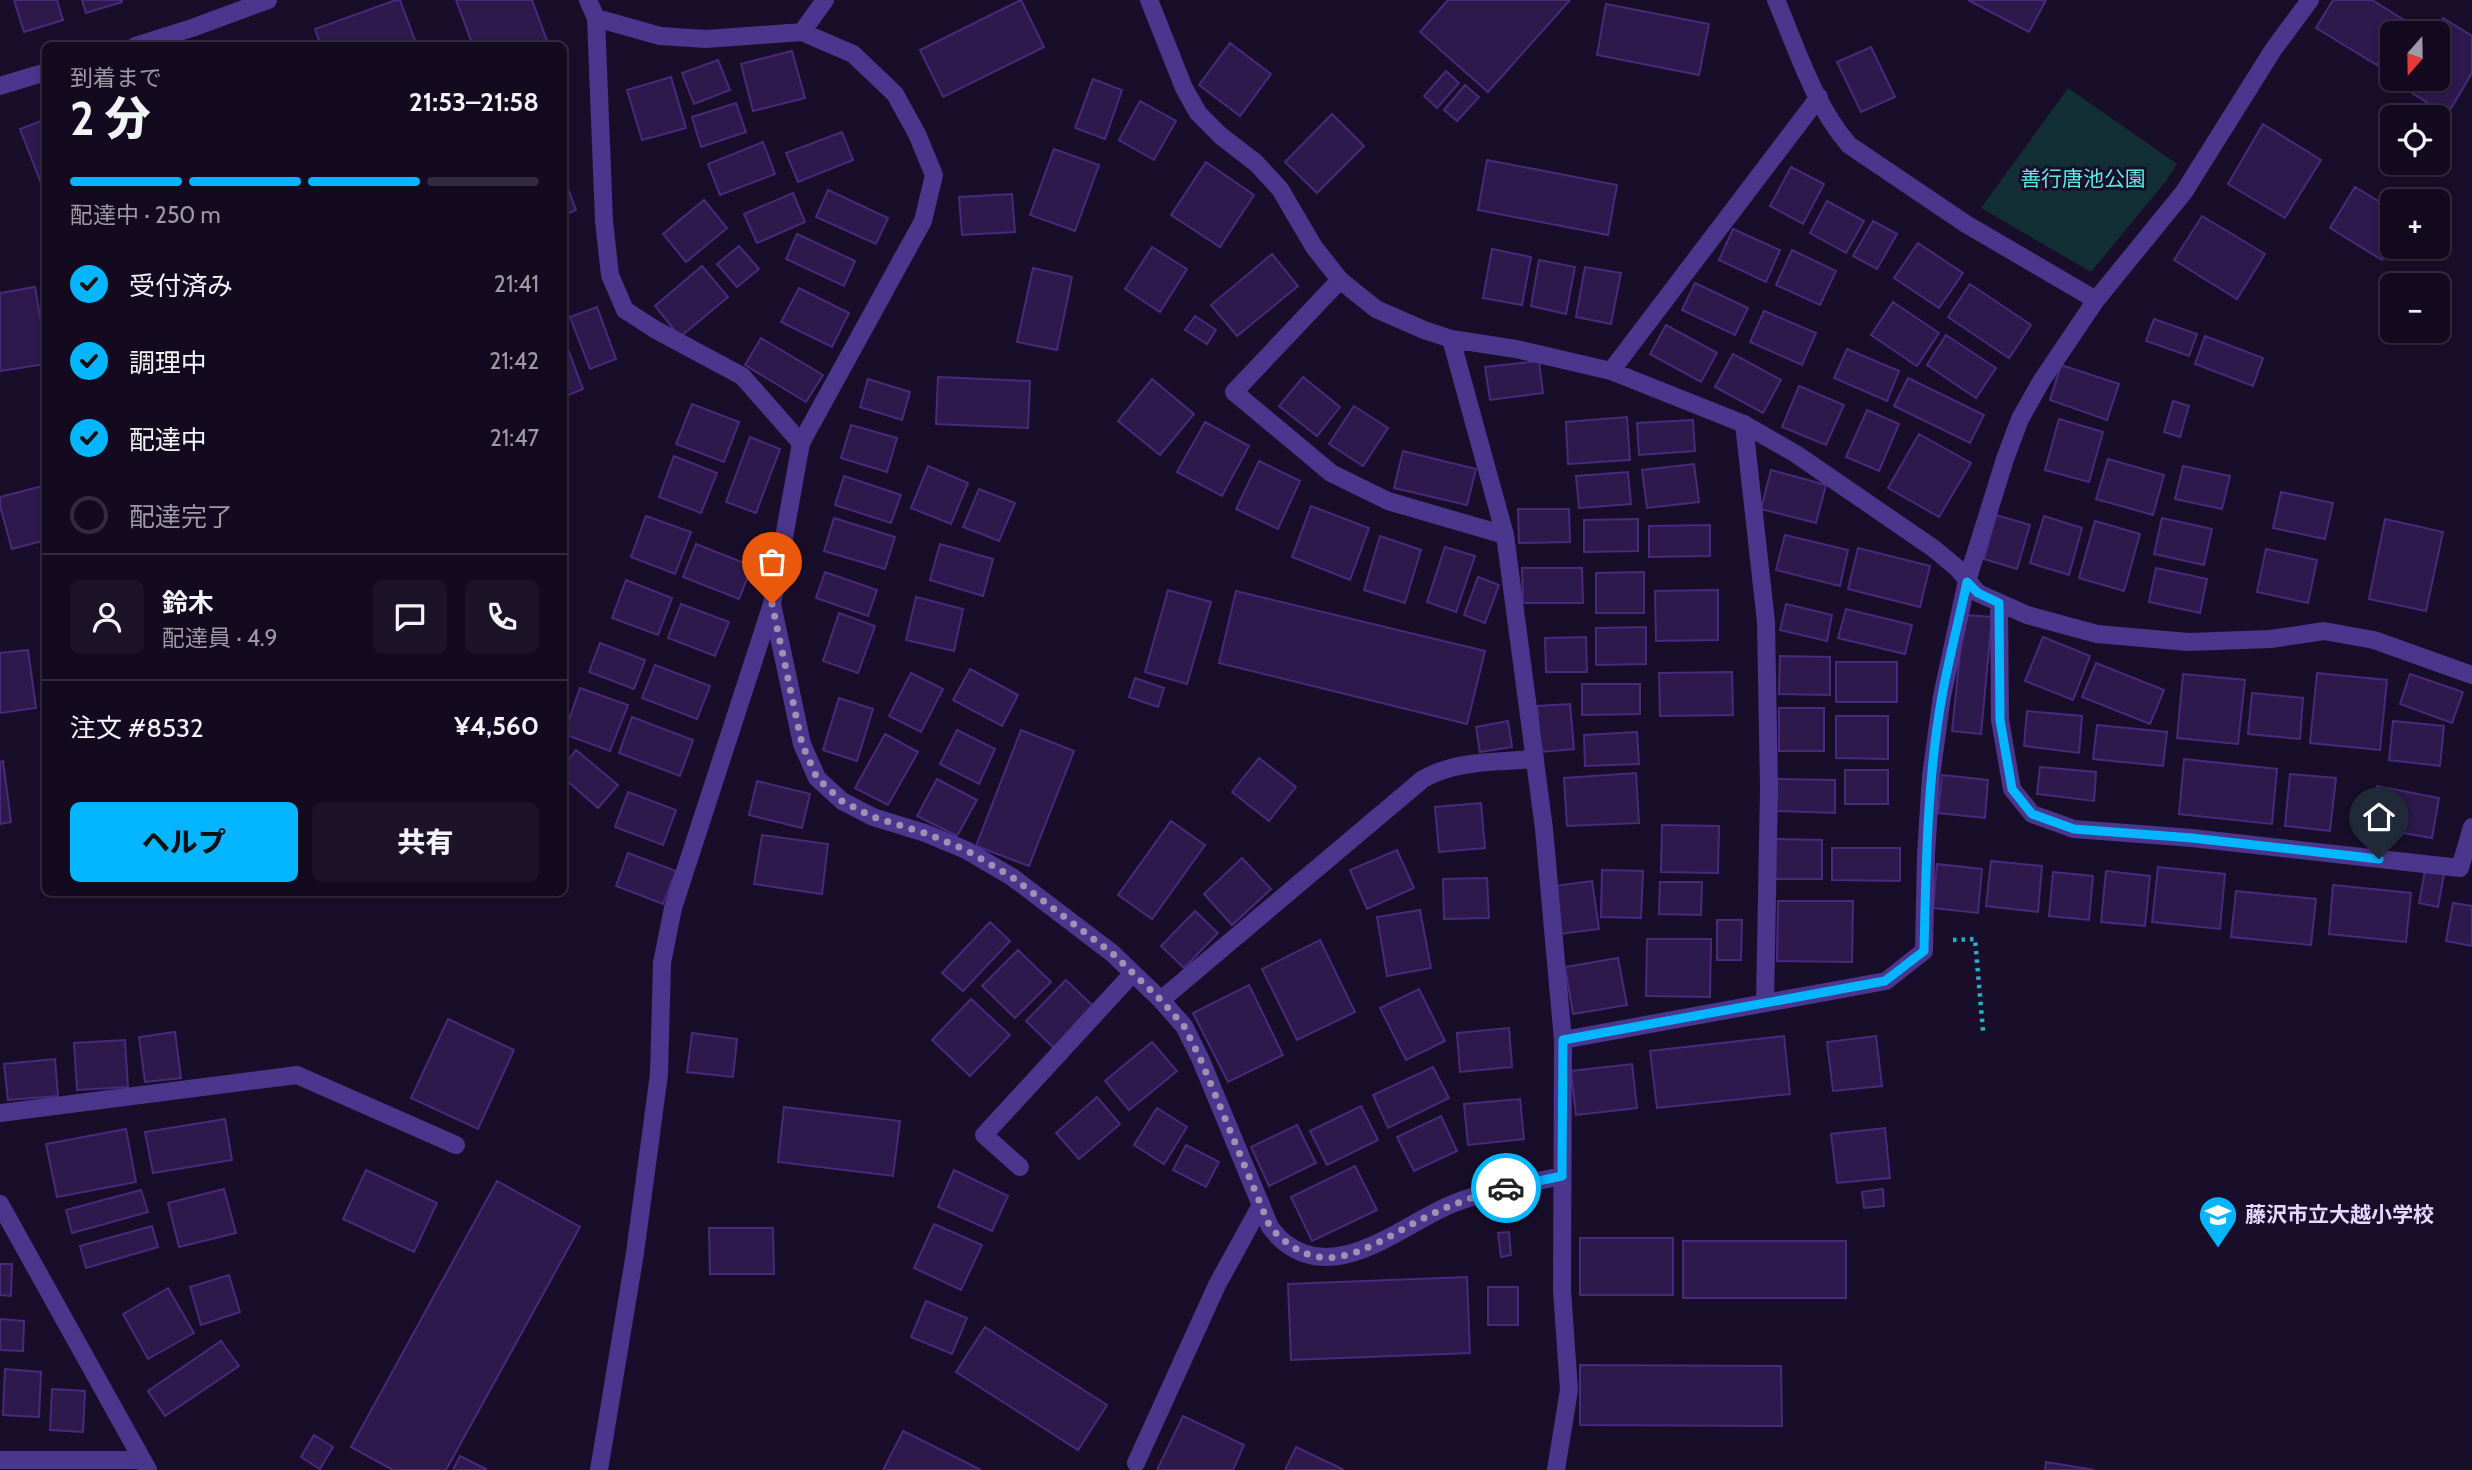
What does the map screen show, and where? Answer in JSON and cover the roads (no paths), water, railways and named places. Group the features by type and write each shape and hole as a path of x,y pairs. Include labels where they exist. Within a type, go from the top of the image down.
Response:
{"street":[{"path":"588,0 596,18 604,221 610,275 625,310 656,330 742,376 801,443"},
{"path":"802,32 825,0"},
{"path":"1149,0 1184,88 1198,113 1221,136 1256,163 1280,189 1314,247 1340,280 1376,309 1451,339 1516,349 1611,371 1744,424 1796,454 1933,548 1957,568 1978,593 2027,615 2098,634 2188,642 2271,639 2324,631 2374,640 2472,675"},
{"path":"1776,0 1834,128 1849,145 1965,224 2096,300"},
{"path":"1563,1040 1885,981 1924,951 1931,775 1942,696 1967,582 2020,419 2042,380 2096,300 2184,191 2273,50 2310,0"},
{"path":"146,42 263,1"},
{"path":"596,18 660,36 706,40 802,32 853,54 895,94 917,134 934,175 923,221 801,443 772,604 673,908 662,963 659,1074 635,1253 599,1470"},
{"path":"0,86 42,73"},
{"path":"1611,371 1819,97"},
{"path":"1340,280 1234,392 1331,473 1388,501 1505,535"},
{"path":"1451,339 1505,535 1544,829 1563,1040 1562,1290 1569,1390 1556,1470"},
{"path":"1744,424 1766,622 1769,788 1765,1003"},
{"path":"1999,603 2000,720 2012,789 2032,814 2074,829 2192,838 2460,868 2472,827"},
{"path":"772,604 802,744 817,778 842,801 873,817 925,833 966,850 1012,877 1133,972 1184,1026 1200,1058 1270,1227 1284,1243 1306,1255 1334,1257 1370,1248 1452,1204 1562,1176"},
{"path":"1161,1000 1423,779 1437,771 1461,765 1535,759"},
{"path":"1020,1167 984,1135 1133,972"},
{"path":"0,1114 297,1075 456,1145"},
{"path":"0,1204 145,1465"},
{"path":"1136,1463 1217,1285 1261,1205"},
{"path":"0,1460 145,1465"}],"place":[{"name":"藤沢市立大越小学校","path":"2218,1249"}],"park label":[{"name":"善行唐池公園","path":"2083,179"}]}
